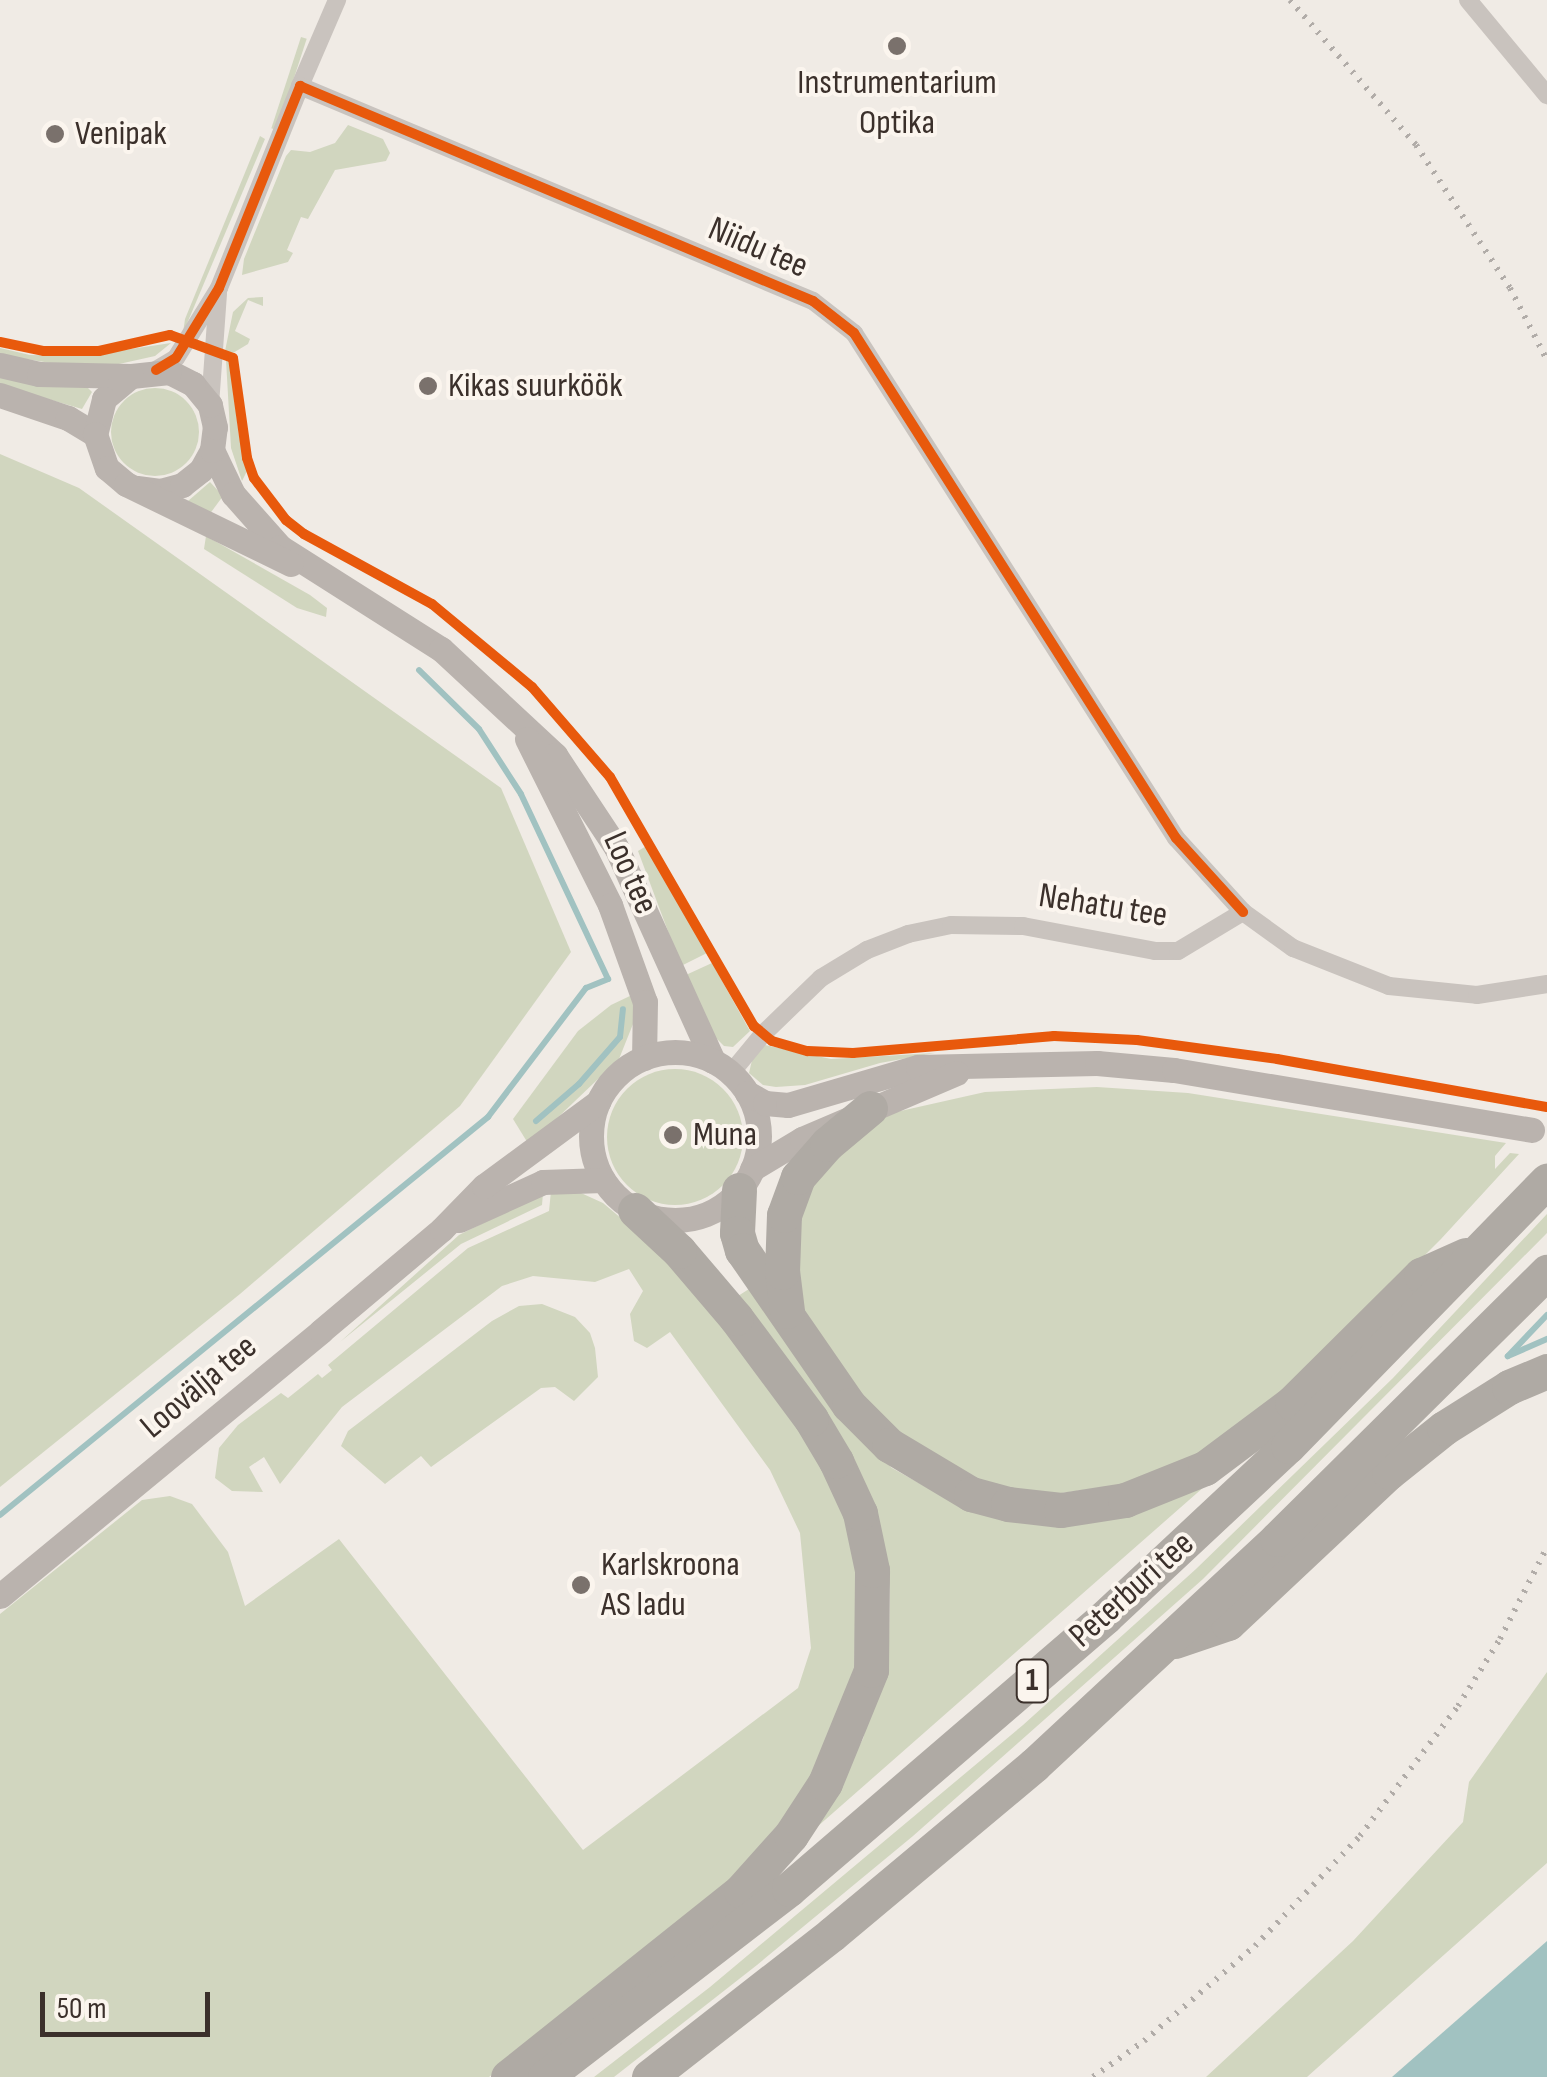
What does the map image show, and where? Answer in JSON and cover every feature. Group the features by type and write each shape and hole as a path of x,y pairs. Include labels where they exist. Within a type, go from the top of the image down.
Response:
{"highway":[{"path":"787,1317 782,1272 784,1215 798,1177 826,1144 870,1108"},
{"path":"746,1179 736,1233 742,1250 850,1405 889,1445 971,1494 1061,1510 1125,1500 1205,1468 1292,1403 1421,1275 1485,1246"},
{"name":"Peterburi tee","path":"545,2077 789,1890 1105,1617 1288,1446 1547,1181"},
{"path":"508,2077 741,1891 778,1849 825,1782 871,1670 872,1570 860,1513 836,1461 811,1419 736,1318 680,1252 635,1210"},
{"name":"Peterburi tee","path":"649,2077 832,1934 991,1801 1410,1410 1547,1272"},
{"path":"1160,1647 1228,1623 1430,1439 1510,1388 1547,1371"}],"street":[{"path":"0,395 68,418 95,434 104,399 179,355 218,288 336,0"},
{"path":"1468,0 1547,95"},
{"name":"Niidu tee","path":"300,86 833,312 854,333 1176,838 1243,912"},
{"path":"210,405 218,288"},
{"path":"0,365 39,374 144,373 193,384 210,405"},
{"name":"Loo tee","path":"210,405 216,428 212,450 233,494 280,547 441,649 554,755 616,848 730,1076"},
{"name":"Loo tee","path":"95,434 107,468 137,488 334,584"},
{"path":"137,488 160,491 182,485 201,470 212,450"},
{"name":"Loo tee","path":"520,724 610,904 645,1002 644,1058"},
{"path":"1243,912 1292,948 1388,986 1477,995 1547,984"},
{"name":"Nehatu tee","path":"730,1076 763,1034 821,978 867,950 908,934 987,923 1178,951 1243,912"},
{"path":"971,1068 802,1138 702,1216 657,1218 635,1210 602,1180 592,1141 598,1102 625,1068 667,1052 730,1076 765,1103 788,1104 918,1068 1098,1062 1174,1070 1532,1130"},
{"path":"730,1076 757,1117 758,1143 746,1179"},
{"name":"Loovälja tee","path":"0,1596 442,1230 484,1186 598,1102"},
{"name":"Loovälja tee","path":"442,1230 544,1182 602,1180"}],"green space":[{"path":"301,37 307,39 277,130 271,128"},
{"path":"348,125 383,139 390,153 386,161 335,170 308,219 301,217 287,250 293,253 288,262 242,275 244,259 286,156 291,150 310,152 335,143"},
{"path":"260,136 265,139 183,333 185,319"},
{"path":"263,297 263,306 248,300 235,331 250,339 248,344 233,353 225,351 233,312 248,298"},
{"path":"171,343 155,356 119,364 70,366 0,355 0,348 30,355 84,356"},
{"path":"226,360 230,363 239,436 248,469 242,481 231,448"},
{"path":"0,374 87,387 92,392 82,409 0,385"},
{"path":"155,388 186,401 199,432 186,463 155,476 124,463 111,432 124,401"},
{"path":"0,454 79,488 501,788 571,952 460,1106 240,1294 0,1487"},
{"path":"210,482 223,496 209,515 188,501"},
{"path":"206,536 310,595 327,608 326,617 297,608 204,549"},
{"path":"648,845 707,953 681,966 638,851"},
{"path":"712,963 750,1031 733,1047 724,1046 716,1038 686,980 688,974"},
{"path":"632,995 635,1019 619,1059 529,1145 513,1119 578,1031 611,1005"},
{"path":"765,1045 831,1059 935,1053 880,1063 805,1085 776,1087 763,1085 749,1073 753,1056"},
{"path":"675,1069 701,1074 723,1089 738,1111 743,1137 738,1163 723,1185 701,1200 675,1205 649,1200 627,1185 612,1163 607,1137 612,1111 627,1089 649,1074"},
{"path":"1097,1087 1188,1093 1506,1143 1495,1156 1495,1169 1510,1153 1519,1154 1441,1239 1288,1392 1201,1455 1139,1482 1048,1495 994,1488 915,1449 862,1398 802,1307 795,1283 800,1201 812,1178 872,1123 896,1112 985,1092"},
{"path":"551,1191 581,1193 603,1203 660,1251 708,1302 815,1448 857,1549 854,1686 809,1785 740,1873 489,2077 0,2077 0,1614 142,1500 170,1496 192,1504 228,1552 245,1606 339,1539 583,1850 798,1688 811,1648 800,1533 770,1470 670,1332 647,1348 634,1341 630,1314 643,1291 629,1269 595,1282 533,1276 502,1286 342,1407 280,1484 264,1457 249,1467 263,1492 232,1491 215,1478 219,1448 238,1425 281,1393 288,1398 318,1374 322,1378 332,1370 328,1365 468,1248 549,1211"},
{"path":"543,1193 542,1205 461,1244 340,1342 459,1235"},
{"path":"1547,1214 1547,1233 1203,1579 913,1836 757,1965 614,2077 594,2077 710,1987 1023,1725 1196,1569 1393,1378"},
{"path":"749,1289 857,1435 892,1468 960,1506 1205,1486 809,1834 863,1739 889,1641 890,1589 883,1545 738,1296"},
{"path":"542,1304 575,1317 590,1333 595,1348 598,1377 574,1401 555,1387 541,1388 431,1467 421,1456 385,1484 341,1446 348,1431 492,1321 519,1306"},
{"path":"1547,1672 1547,1863 1307,2077 1206,2077 1353,1941 1463,1822 1469,1782"}],"water":[{"path":"1547,1941 1547,2077 1392,2077"}],"waterway":[{"path":"0,1515 488,1117 586,988 608,979 521,794 479,729 419,670"},
{"path":"536,1121 579,1084 620,1037 623,1009"},
{"path":"1547,1315 1508,1356 1547,1339"}],"railway":[{"path":"1290,0 1416,145 1510,288 1547,360"},
{"path":"1093,2077 1144,2041 1255,1946 1360,1836 1458,1706 1500,1639 1547,1547"}],"cycle path":[{"path":"156,370 176,358 219,288 300,86 813,301 854,333 1176,838 1243,912"},
{"path":"0,342 44,351 99,351 170,335 233,358 247,458 254,478 286,520 304,534 432,604 532,687 610,777 754,1026 772,1041 808,1051 853,1053 1054,1036 1137,1040 1277,1059 1547,1107"}],"place":[{"name":"Instrumentarium Optika","path":"897,46"},
{"name":"Venipak","path":"55,134"},
{"name":"Kikas suurköök","path":"428,386"},
{"name":"Muna","path":"673,1135"},
{"name":"Karlskroona AS ladu","path":"581,1585"}]}
